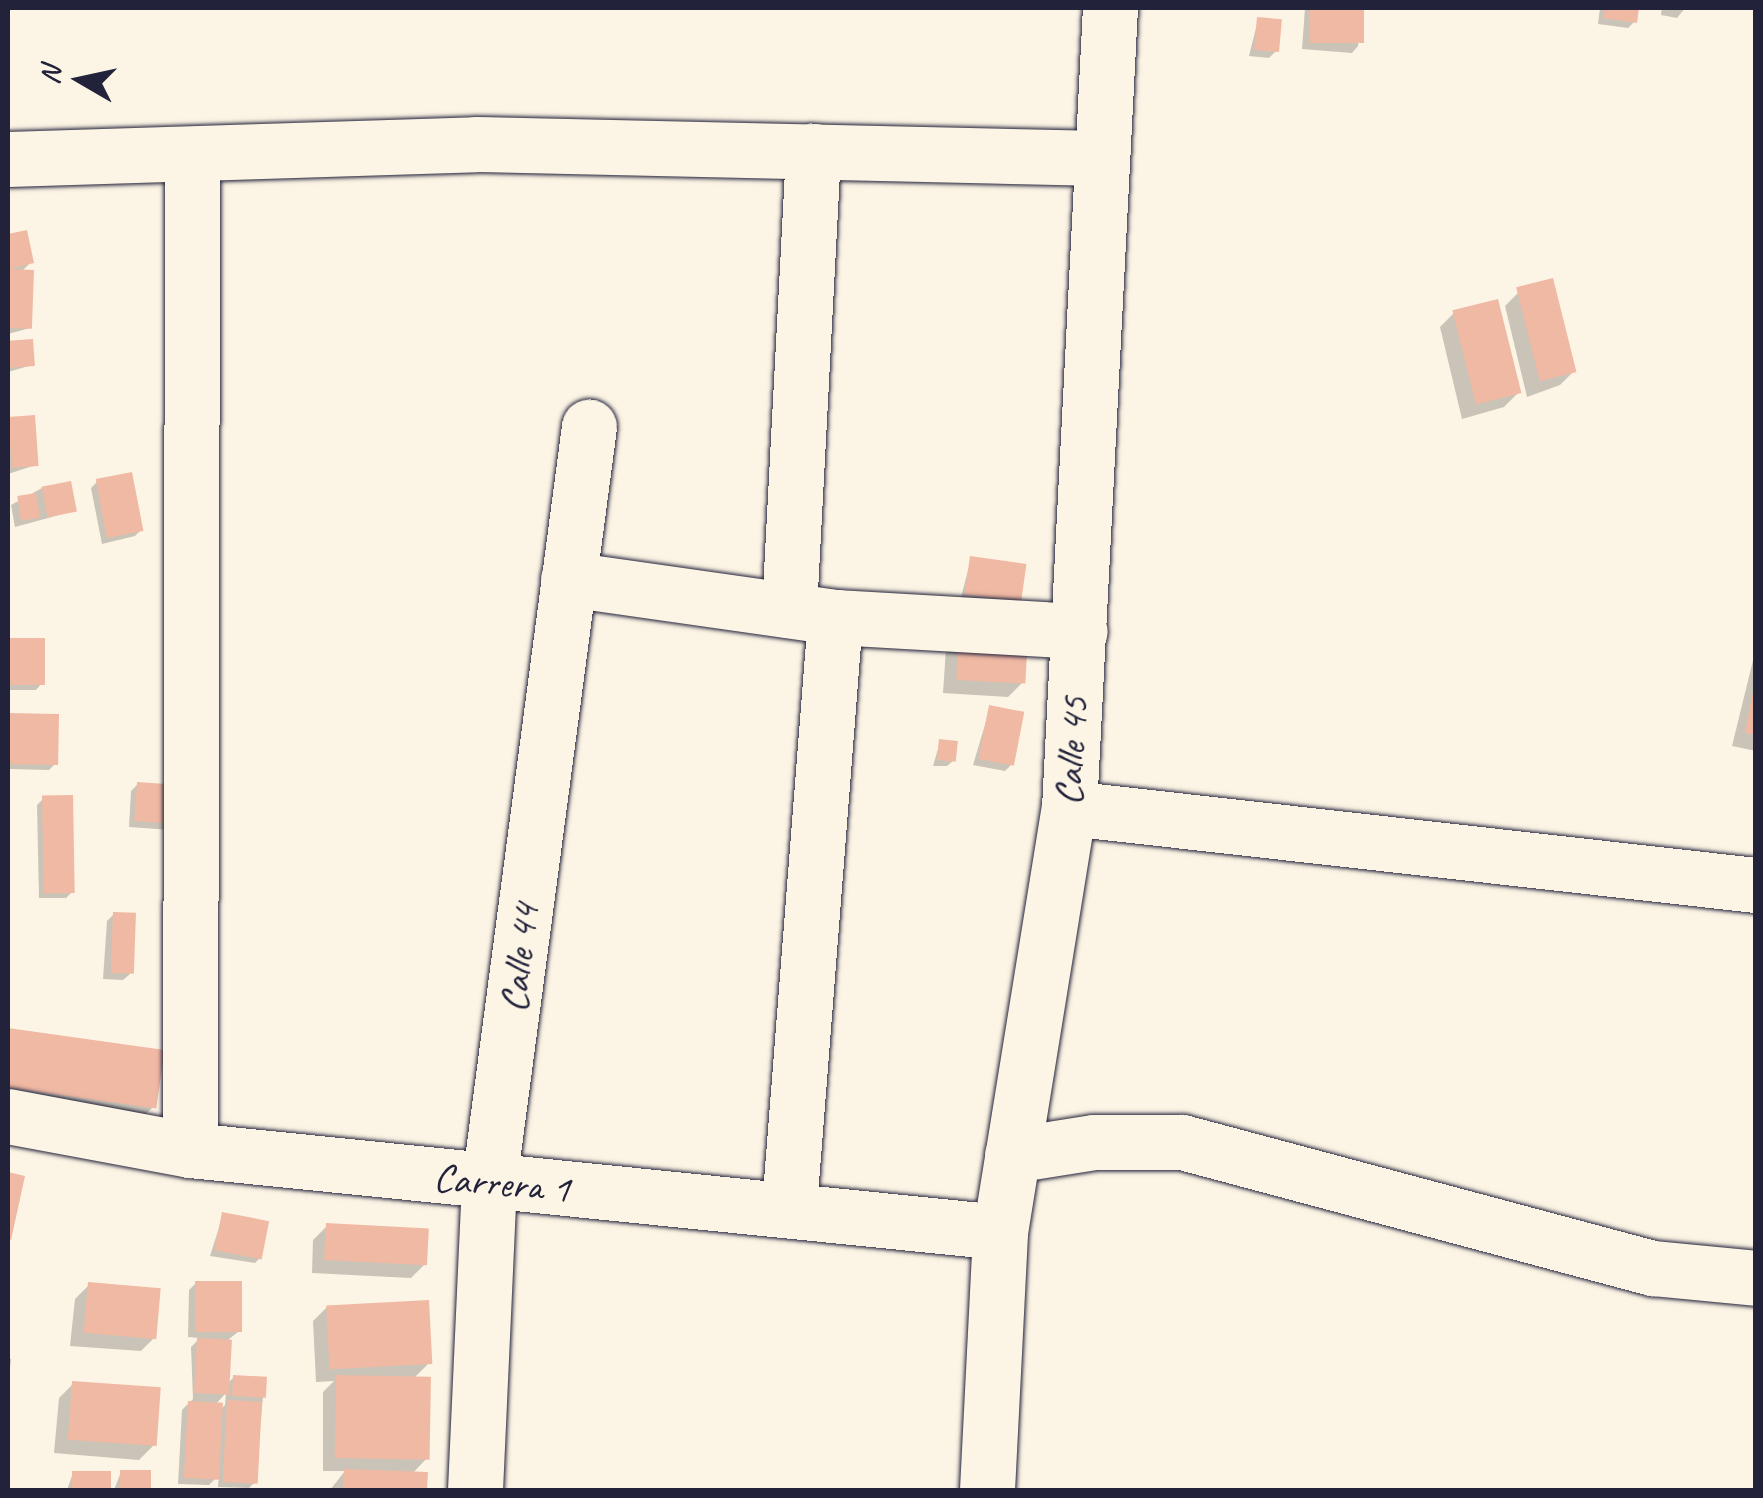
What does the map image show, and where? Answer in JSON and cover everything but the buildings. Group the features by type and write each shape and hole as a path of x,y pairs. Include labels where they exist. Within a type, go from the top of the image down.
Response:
{"street":[{"name":"Calle 45","path":"987,1490 1000,1232 1069,808 1110,8"},
{"path":"8,159 476,144 1101,158"},
{"path":"790,1207 812,614 813,151"},
{"path":"190,1150 192,155"},
{"name":"Calle 44","path":"474,1490 490,1182 589,428"},
{"path":"568,579 812,614 1080,631"},
{"path":"1069,808 1756,885"},
{"name":"Carrera 1","path":"8,1116 190,1150 490,1182 790,1207 1000,1232"},
{"path":"1012,1155 1094,1142 1182,1142 1653,1268 1756,1278"}]}
